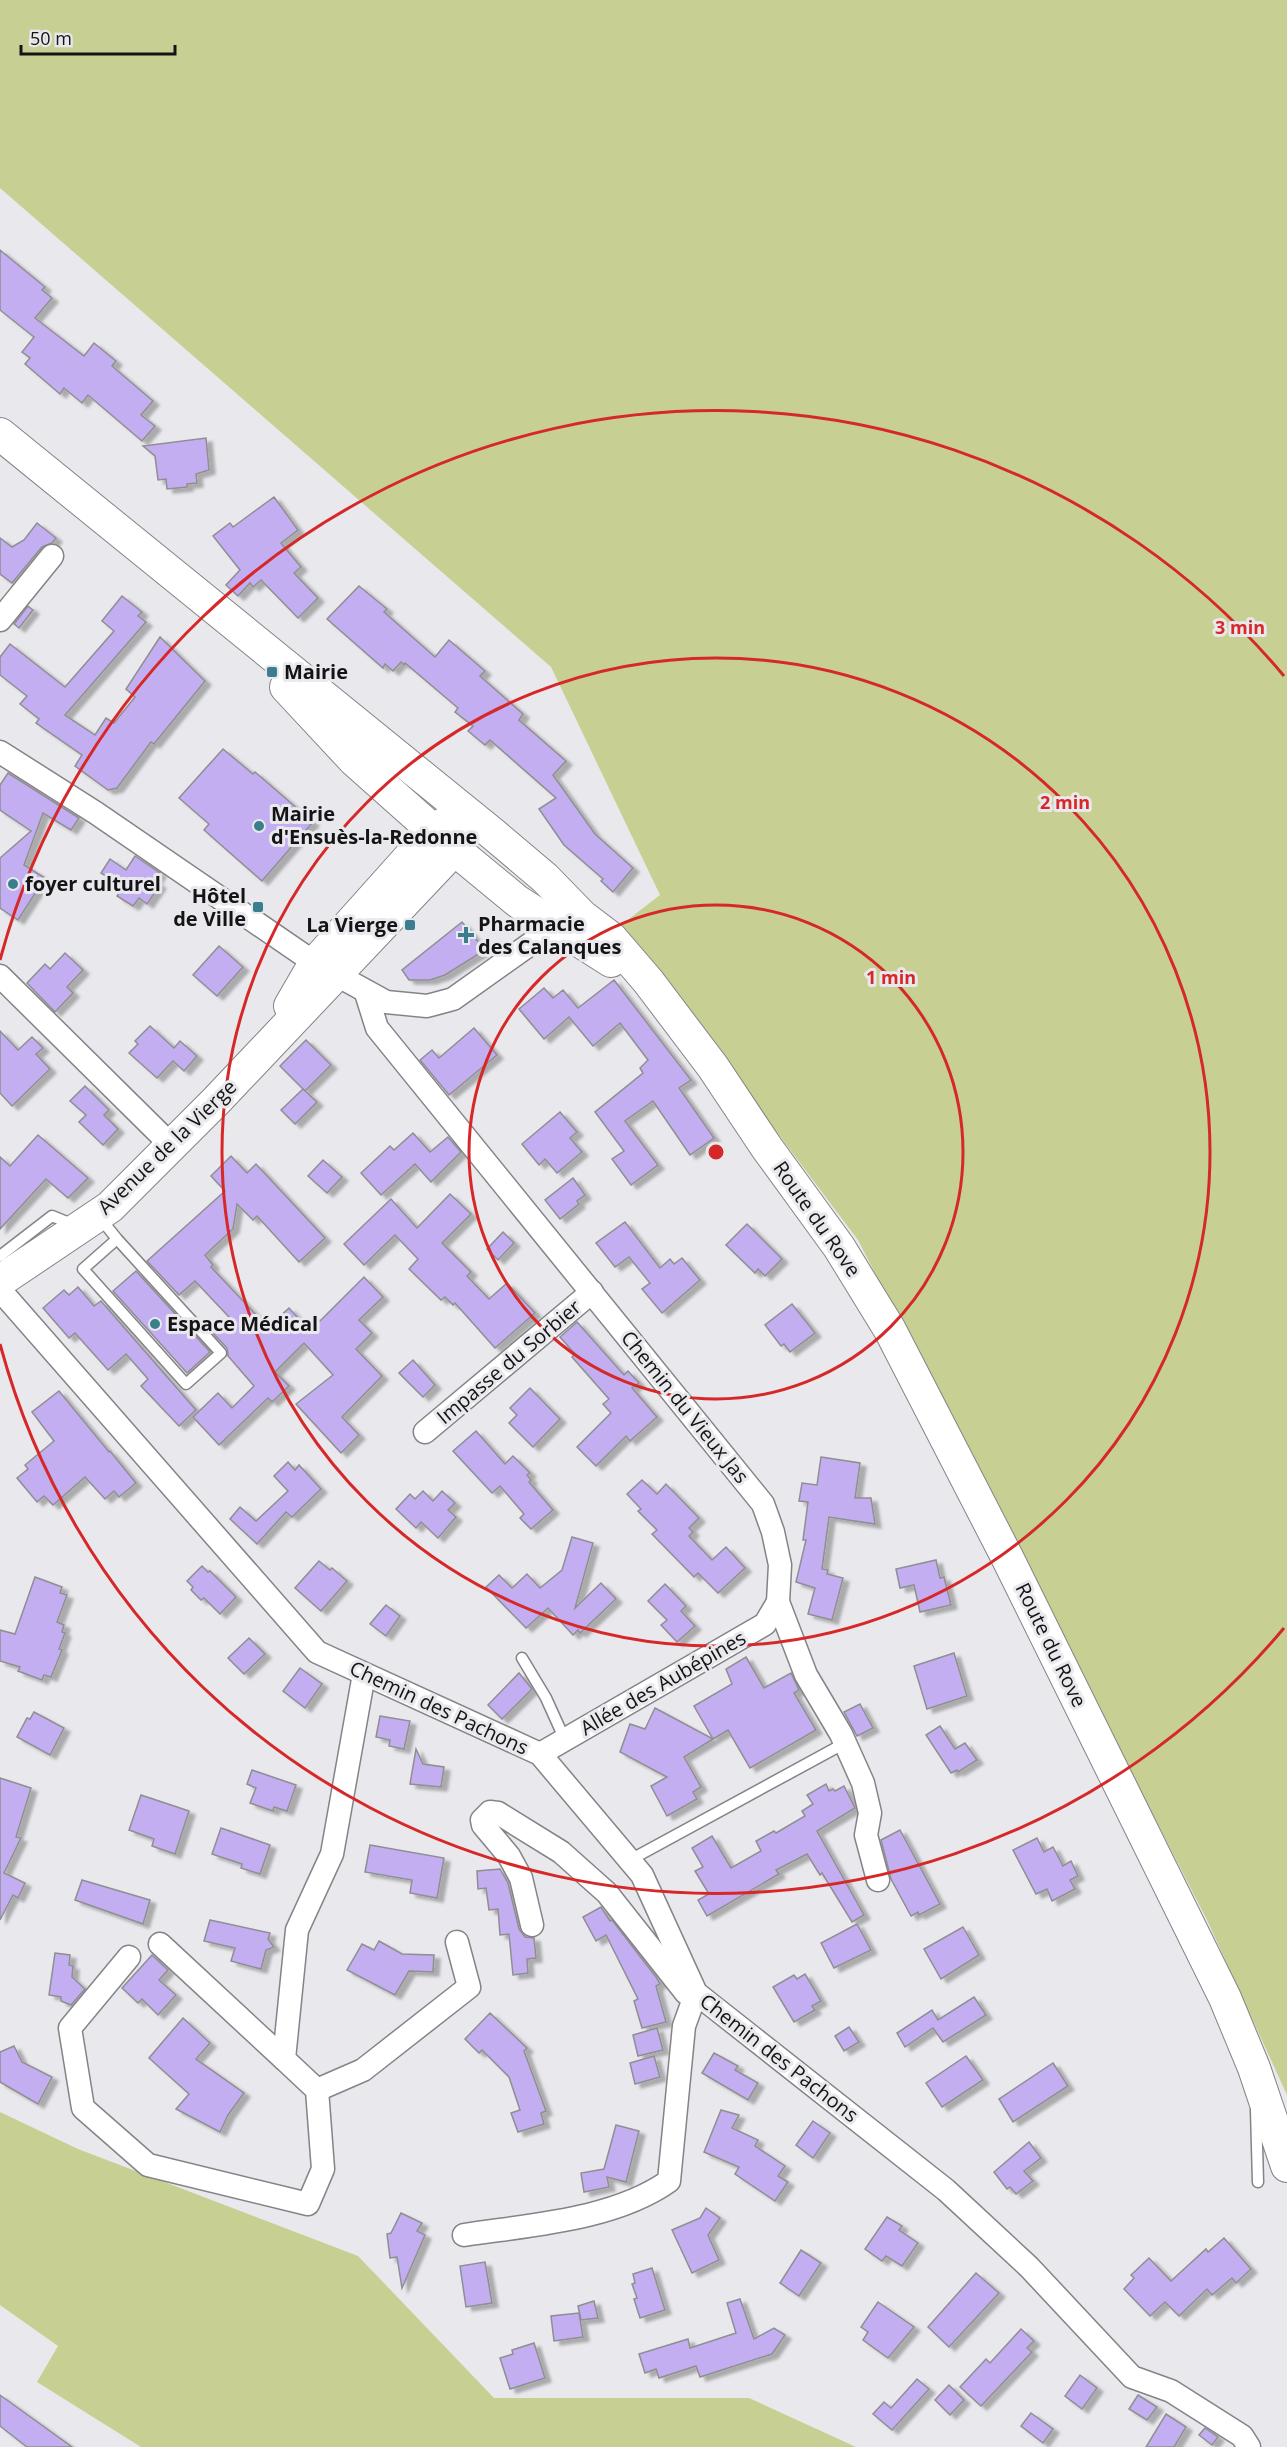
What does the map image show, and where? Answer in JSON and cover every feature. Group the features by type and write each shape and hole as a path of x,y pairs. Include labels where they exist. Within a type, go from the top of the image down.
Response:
{"main road":[{"path":"0,434 468,813 545,878 572,907 611,938 630,957 713,1067 767,1148"},
{"path":"205,601 354,760 517,901 538,928 615,964 634,984 711,1084 767,1148"},
{"path":"444,840 460,838 468,813"},
{"name":"Avenue de la Vierge","path":"0,1281 98,1227 110,1207 172,1146 267,1045 325,969 444,840"},
{"name":"Route du Rove","path":"767,1148 839,1247 890,1330 1097,1738 1225,1998 1254,2067 1287,2166"}],"street":[{"path":"0,620 52,556"},
{"path":"0,752 96,813 325,969 386,1002 427,1006 453,999 513,956 538,928"},
{"path":"0,976 172,1146"},
{"name":"Chemin du Vieux Jas","path":"366,993 377,1028 763,1504 773,1532 780,1565 778,1602 806,1675 844,1743 863,1783 870,1813 866,1835 878,1880"},
{"name":"Chemin des Pachons","path":"0,1290 317,1652 540,1754 642,1875 694,1997 946,2190 1029,2267 1132,2377 1171,2391 1242,2436 1249,2447"},
{"name":"Impasse du Sorbier","path":"424,1432 592,1292"},
{"name":"Allée des Aubépines","path":"540,1754 765,1624 778,1602"},
{"path":"284,2059 297,1930 332,1854 364,1674"},
{"path":"464,2235 581,2217 653,2192 669,2181 684,2026 694,1997 606,1893 561,1852 498,1813 490,1812 482,1820 483,1825 509,1856 521,1878 532,1925"},
{"path":"317,2090 363,2070 469,1987 457,1942"},
{"path":"129,1957 69,2028 83,2108 147,2165 308,2204 323,2169 317,2090 160,1944"}],"lane":[{"path":"0,1256 52,1216 98,1227 220,1353 186,1384 83,1269 98,1227"},
{"path":"522,1658 546,1698 565,1740"},
{"path":"630,1860 844,1743"},
{"path":"1254,2067 1258,2182"}],"green space":[{"path":"0,0 1287,0 1287,2095 1207,1920 858,1240 621,925 660,895 551,667 0,188"},
{"path":"0,2112 78,2149 358,2256 494,2398 749,2398 856,2447 141,2447 37,2382 58,2346 0,2305"}],"building":[{"path":"0,250 45,287 42,290 52,298 35,318 84,356 94,343 116,361 112,366 153,401 141,415 155,426 142,441 88,395 82,403 64,388 60,394 25,364 30,358 22,352 34,337 0,310"},
{"path":"206,438 209,470 196,474 197,483 187,484 187,487 167,489 166,479 158,480 155,456 143,446"},
{"path":"274,497 298,530 281,543 301,567 294,573 318,598 298,618 261,580 253,587 250,583 238,596 226,585 240,570 213,536 230,523 233,527"},
{"path":"37,523 56,538 52,543 42,547 12,583 0,574 0,538 12,547 24,540"},
{"path":"359,586 387,609 384,612 435,657 449,640 485,671 480,676 523,714 519,720 566,761 553,775 595,834 633,868 613,892 601,881 603,879 564,845 539,809 556,798 490,740 485,745 468,731 473,726 455,712 458,708 405,663 404,665 401,662 393,671 385,664 383,668 327,619"},
{"path":"122,596 142,612 138,616 146,622 65,715 95,735 106,718 114,723 135,697 126,689 160,637 205,681 154,744 151,742 117,788 108,790 75,766 82,755 36,723 39,719 20,704 27,696 0,675 0,657 10,644 65,687 114,631 102,621"},
{"path":"28,606 33,610 19,628 14,624"},
{"name":"Mairie d'Ensuès-la-Redonne","path":"223,749 253,774 255,772 313,822 262,881 204,830 209,824 179,798"},
{"path":"8,773 79,818 71,830 43,813 24,865 45,878 18,920 0,908 0,858 31,831 0,810 0,785"},
{"path":"135,856 160,873 155,881 160,885 147,904 139,898 133,906 117,896 123,887 101,873 110,859 126,870"},
{"path":"462,922 485,950 445,975 430,980 409,980 402,970"},
{"path":"219,946 243,967 217,996 193,975"},
{"path":"65,953 83,970 67,987 73,993 55,1012 27,983 45,964 50,969"},
{"path":"614,980 691,1080 679,1088 714,1138 690,1155 653,1101 625,1121 658,1165 631,1185 612,1159 624,1151 595,1112 643,1073 640,1068 648,1060 620,1023 593,1046 569,1017 544,1039 519,1009 544,988 553,998 563,990 578,1008"},
{"path":"150,1026 174,1048 180,1041 197,1056 184,1071 173,1061 157,1078 129,1053 138,1044 135,1041"},
{"path":"474,1028 497,1055 449,1095 420,1060 432,1050 439,1058"},
{"path":"0,1031 18,1050 32,1037 43,1048 36,1054 50,1069 12,1106 0,1093"},
{"path":"306,1040 331,1065 305,1091 280,1066"},
{"path":"85,1086 109,1110 104,1115 118,1129 103,1145 79,1122 86,1115 70,1101"},
{"path":"303,1089 317,1102 295,1124 281,1110"},
{"path":"560,1112 577,1132 570,1138 582,1152 557,1173 545,1159 539,1165 522,1144"},
{"path":"413,1133 430,1152 448,1137 461,1152 431,1182 415,1164 381,1195 361,1173 390,1146 394,1150"},
{"path":"38,1135 88,1178 68,1198 46,1179 0,1229 0,1157 10,1166"},
{"path":"231,1156 247,1173 256,1164 325,1238 299,1262 257,1216 253,1220 237,1204 233,1229 205,1255 213,1265 211,1267 260,1319 262,1317 269,1326 289,1308 308,1329 318,1319 320,1321 364,1277 383,1297 359,1320 372,1333 356,1349 382,1376 342,1417 359,1435 341,1453 296,1404 333,1375 304,1343 275,1372 289,1386 272,1402 268,1398 219,1445 193,1417 218,1393 232,1408 254,1386 228,1356 227,1348 212,1332 229,1317 195,1281 179,1295 147,1261 225,1191 211,1176"},
{"path":"323,1160 342,1177 327,1193 308,1176"},
{"path":"573,1178 585,1195 577,1201 579,1204 560,1219 545,1200"},
{"path":"450,1194 471,1214 442,1243 471,1272 467,1276 489,1299 507,1283 535,1313 495,1348 455,1303 453,1305 445,1297 441,1300 409,1269 418,1259 395,1235 364,1265 344,1244 391,1199 417,1228"},
{"path":"625,1222 660,1268 670,1259 674,1264 682,1258 700,1280 662,1313 642,1289 650,1283 629,1257 615,1267 596,1243"},
{"path":"747,1224 782,1259 765,1276 758,1269 755,1273 726,1245"},
{"path":"503,1232 514,1243 498,1260 487,1249"},
{"name":"Espace Médical","path":"136,1271 210,1352 187,1373 113,1291"},
{"path":"78,1287 94,1306 101,1301 196,1410 179,1426 141,1386 148,1379 126,1354 108,1370 75,1333 69,1338 43,1308 64,1290 69,1295"},
{"path":"792,1304 815,1333 790,1352 784,1344 781,1346 765,1325"},
{"path":"577,1322 624,1375 628,1371 639,1383 632,1388 657,1417 630,1441 626,1436 596,1466 577,1447 611,1413 603,1404 609,1399 572,1357 575,1354 560,1337"},
{"path":"413,1360 435,1385 423,1397 399,1373"},
{"path":"530,1388 560,1419 533,1447 509,1423 517,1415 510,1408"},
{"path":"59,1391 136,1483 119,1497 114,1491 105,1499 85,1477 53,1505 44,1496 37,1502 17,1478 28,1469 25,1465 54,1441 32,1412"},
{"path":"476,1431 505,1464 513,1456 530,1473 527,1475 531,1480 529,1482 553,1510 531,1529 520,1518 524,1514 500,1486 492,1493 453,1451"},
{"path":"821,1457 860,1463 855,1498 871,1498 875,1524 829,1517 822,1569 828,1570 827,1574 843,1578 832,1620 808,1614 815,1588 796,1582 806,1540 803,1540 808,1502 799,1501 802,1483 817,1485"},
{"path":"288,1462 295,1470 299,1465 321,1489 292,1517 286,1512 257,1544 230,1519 240,1507 256,1521 288,1491 274,1476"},
{"path":"642,1480 657,1494 666,1484 699,1518 689,1528 693,1532 689,1536 712,1560 726,1547 745,1568 718,1593 698,1573 694,1577 652,1534 657,1530 638,1511 641,1509 627,1494"},
{"path":"423,1491 433,1501 442,1491 455,1503 448,1510 456,1517 438,1538 421,1522 416,1528 396,1509 410,1494 415,1499"},
{"path":"572,1537 593,1543 575,1608 601,1583 616,1599 580,1633 578,1630 573,1635 548,1608 526,1628 486,1587 499,1575 512,1588 527,1574 540,1588 562,1570"},
{"path":"936,1560 940,1578 944,1577 951,1605 920,1612 914,1585 900,1588 896,1569"},
{"path":"319,1561 330,1570 332,1568 347,1581 321,1611 295,1588"},
{"path":"202,1566 236,1597 220,1614 204,1598 201,1600 191,1590 193,1587 187,1581"},
{"path":"35,1577 62,1587 60,1593 67,1595 57,1622 64,1625 62,1632 65,1633 59,1649 62,1650 51,1677 44,1675 42,1680 18,1671 20,1667 0,1661 0,1630 15,1634"},
{"path":"665,1584 686,1606 681,1611 695,1626 677,1642 661,1625 667,1620 648,1601"},
{"path":"386,1605 400,1616 386,1636 370,1624"},
{"path":"249,1638 265,1654 244,1674 228,1658"},
{"path":"954,1653 967,1696 927,1709 914,1666"},
{"path":"746,1657 764,1688 791,1673 799,1690 794,1693 816,1730 750,1768 728,1730 713,1739 694,1706 732,1684 726,1669"},
{"path":"300,1668 322,1684 305,1708 283,1691"},
{"path":"519,1673 532,1689 502,1719 488,1705"},
{"path":"860,1704 873,1728 857,1736 844,1712"},
{"path":"655,1708 713,1739 684,1757 701,1787 693,1792 697,1799 667,1816 651,1786 667,1777 620,1752 630,1724 645,1729"},
{"path":"34,1712 64,1728 50,1755 17,1737 27,1718 30,1719"},
{"path":"380,1716 410,1721 404,1749 389,1746 390,1740 376,1737"},
{"path":"940,1726 955,1749 965,1743 977,1760 958,1772 957,1770 951,1773 926,1735"},
{"path":"416,1749 423,1764 444,1767 441,1787 410,1784"},
{"path":"252,1770 296,1785 287,1811 274,1807 273,1811 250,1803 256,1788 247,1784"},
{"path":"0,1778 31,1788 16,1837 21,1838 4,1873 25,1883 18,1898 13,1895 0,1920"},
{"path":"826,1784 829,1791 833,1789 835,1791 844,1786 855,1808 817,1831 864,1915 852,1922 822,1873 820,1875 807,1854 776,1870 779,1874 707,1916 698,1900 709,1894 695,1871 703,1867 692,1848 712,1836 731,1868 761,1851 756,1841 774,1831 776,1833 805,1816 802,1811 813,1804 807,1795"},
{"path":"141,1795 189,1811 175,1854 152,1846 154,1839 129,1830"},
{"path":"221,1828 270,1845 260,1874 241,1868 242,1864 212,1854"},
{"path":"900,1830 940,1904 919,1915 918,1912 911,1916 891,1879 881,1840"},
{"path":"1037,1838 1044,1852 1053,1847 1063,1866 1071,1861 1078,1876 1070,1880 1075,1889 1052,1901 1047,1889 1036,1894 1013,1850"},
{"path":"370,1845 444,1858 437,1898 410,1893 412,1880 365,1872"},
{"path":"500,1869 508,1883 519,1929 525,1937 534,1938 536,1958 527,1959 528,1973 513,1975 509,1934 500,1935 498,1909 489,1910 486,1888 478,1889 477,1871"},
{"path":"82,1880 150,1900 143,1924 75,1900"},
{"path":"601,1907 660,1984 656,1986 666,2022 642,2028 634,2001 638,1999 606,1935 596,1941 583,1917"},
{"path":"210,1920 270,1933 268,1939 274,1947 266,1950 261,1969 231,1961 235,1948 204,1941"},
{"path":"857,1924 871,1950 834,1968 821,1943"},
{"path":"963,1927 979,1955 941,1979 924,1949"},
{"path":"379,1941 402,1954 434,1955 433,1972 409,1971 395,1995 347,1970 362,1944 374,1950"},
{"path":"55,1953 70,1955 69,1965 73,1966 72,1977 85,1989 71,2005 61,2001 61,1997 49,1995"},
{"path":"152,1955 168,1970 159,1980 176,1995 158,2015 142,1999 138,2003 122,1988"},
{"path":"805,1974 821,2001 812,2006 815,2010 794,2022 773,1987 794,1975 797,1979"},
{"path":"974,1997 986,2015 943,2042 933,2028 905,2047 897,2033 932,2010 938,2020"},
{"path":"490,2013 527,2048 524,2051 546,2111 541,2113 544,2124 518,2132 511,2113 520,2110 509,2077 482,2050 479,2053 465,2039"},
{"path":"183,2018 210,2043 196,2059 244,2093 228,2115 220,2132 176,2109 189,2094 149,2058"},
{"path":"849,2027 859,2042 844,2051 835,2036"},
{"path":"657,2028 663,2050 638,2056 633,2035"},
{"path":"14,2046 22,2062 52,2077 38,2104 0,2082 0,2052"},
{"path":"714,2053 738,2066 735,2070 758,2083 748,2100 702,2073"},
{"path":"654,2056 660,2077 635,2084 630,2063"},
{"path":"966,2056 983,2080 942,2107 926,2083"},
{"path":"1053,2063 1068,2086 1013,2122 999,2099"},
{"path":"721,2110 739,2115 732,2128 758,2140 755,2146 785,2166 778,2176 788,2182 775,2201 735,2174 739,2167 704,2152"},
{"path":"813,2121 830,2133 813,2158 796,2145"},
{"path":"616,2125 639,2131 626,2182 607,2177 609,2187 584,2192 581,2173 604,2169"},
{"path":"1029,2142 1041,2158 1024,2171 1033,2181 1016,2194 1010,2187 1007,2189 994,2172"},
{"path":"706,2208 720,2218 708,2235 719,2260 692,2273 672,2230 700,2218"},
{"path":"401,2213 422,2223 417,2231 425,2235 402,2288 397,2257 390,2258 387,2234 391,2233"},
{"path":"887,2217 902,2226 899,2230 918,2243 902,2266 886,2256 882,2261 865,2249"},
{"path":"1224,2238 1251,2269 1236,2283 1232,2278 1212,2295 1207,2289 1179,2316 1165,2302 1150,2316 1124,2289 1134,2278 1131,2275 1149,2258 1171,2281 1206,2249 1208,2252"},
{"path":"801,2250 821,2263 799,2296 780,2283"},
{"path":"485,2262 492,2303 466,2307 460,2266"},
{"path":"652,2268 665,2310 640,2318 634,2299 637,2298 632,2284 635,2283 633,2274"},
{"path":"976,2273 999,2293 949,2347 928,2327"},
{"path":"740,2299 754,2339 774,2328 785,2335 772,2354 700,2377 696,2366 659,2378 656,2369 645,2373 639,2354 688,2339 690,2348 736,2333 727,2303"},
{"path":"594,2301 598,2318 581,2320 578,2306"},
{"path":"878,2302 914,2327 888,2358 863,2340 868,2332 861,2327"},
{"path":"579,2313 583,2337 554,2341 551,2316"},
{"path":"1021,2329 1034,2341 1027,2348 1032,2352 981,2406 960,2387 986,2359 990,2363"},
{"path":"534,2343 545,2378 510,2389 500,2358 513,2354 512,2350"},
{"path":"1080,2375 1097,2388 1082,2409 1065,2396"},
{"path":"917,2379 929,2389 892,2430 873,2414 884,2402 891,2408"},
{"path":"949,2385 964,2400 950,2415 935,2400"},
{"path":"0,2395 72,2447 27,2447 0,2426"},
{"path":"1138,2395 1157,2407 1147,2420 1129,2409"},
{"path":"1031,2413 1053,2429 1043,2443 1021,2426"},
{"path":"1166,2414 1186,2427 1174,2447 1146,2447"},
{"path":"1205,2428 1218,2437 1212,2445 1199,2435"}],"place":[{"name":"Mairie","path":"272,672"},
{"name":"Mairie d'Ensuès-la-Redonne","path":"259,826"},
{"name":"foyer culturel","path":"13,884"},
{"name":"Hôtel de Ville","path":"258,907"},
{"name":"La Vierge","path":"410,925"},
{"name":"Pharmacie des Calanques","path":"466,935"},
{"name":"Espace Médical","path":"155,1324"}]}
